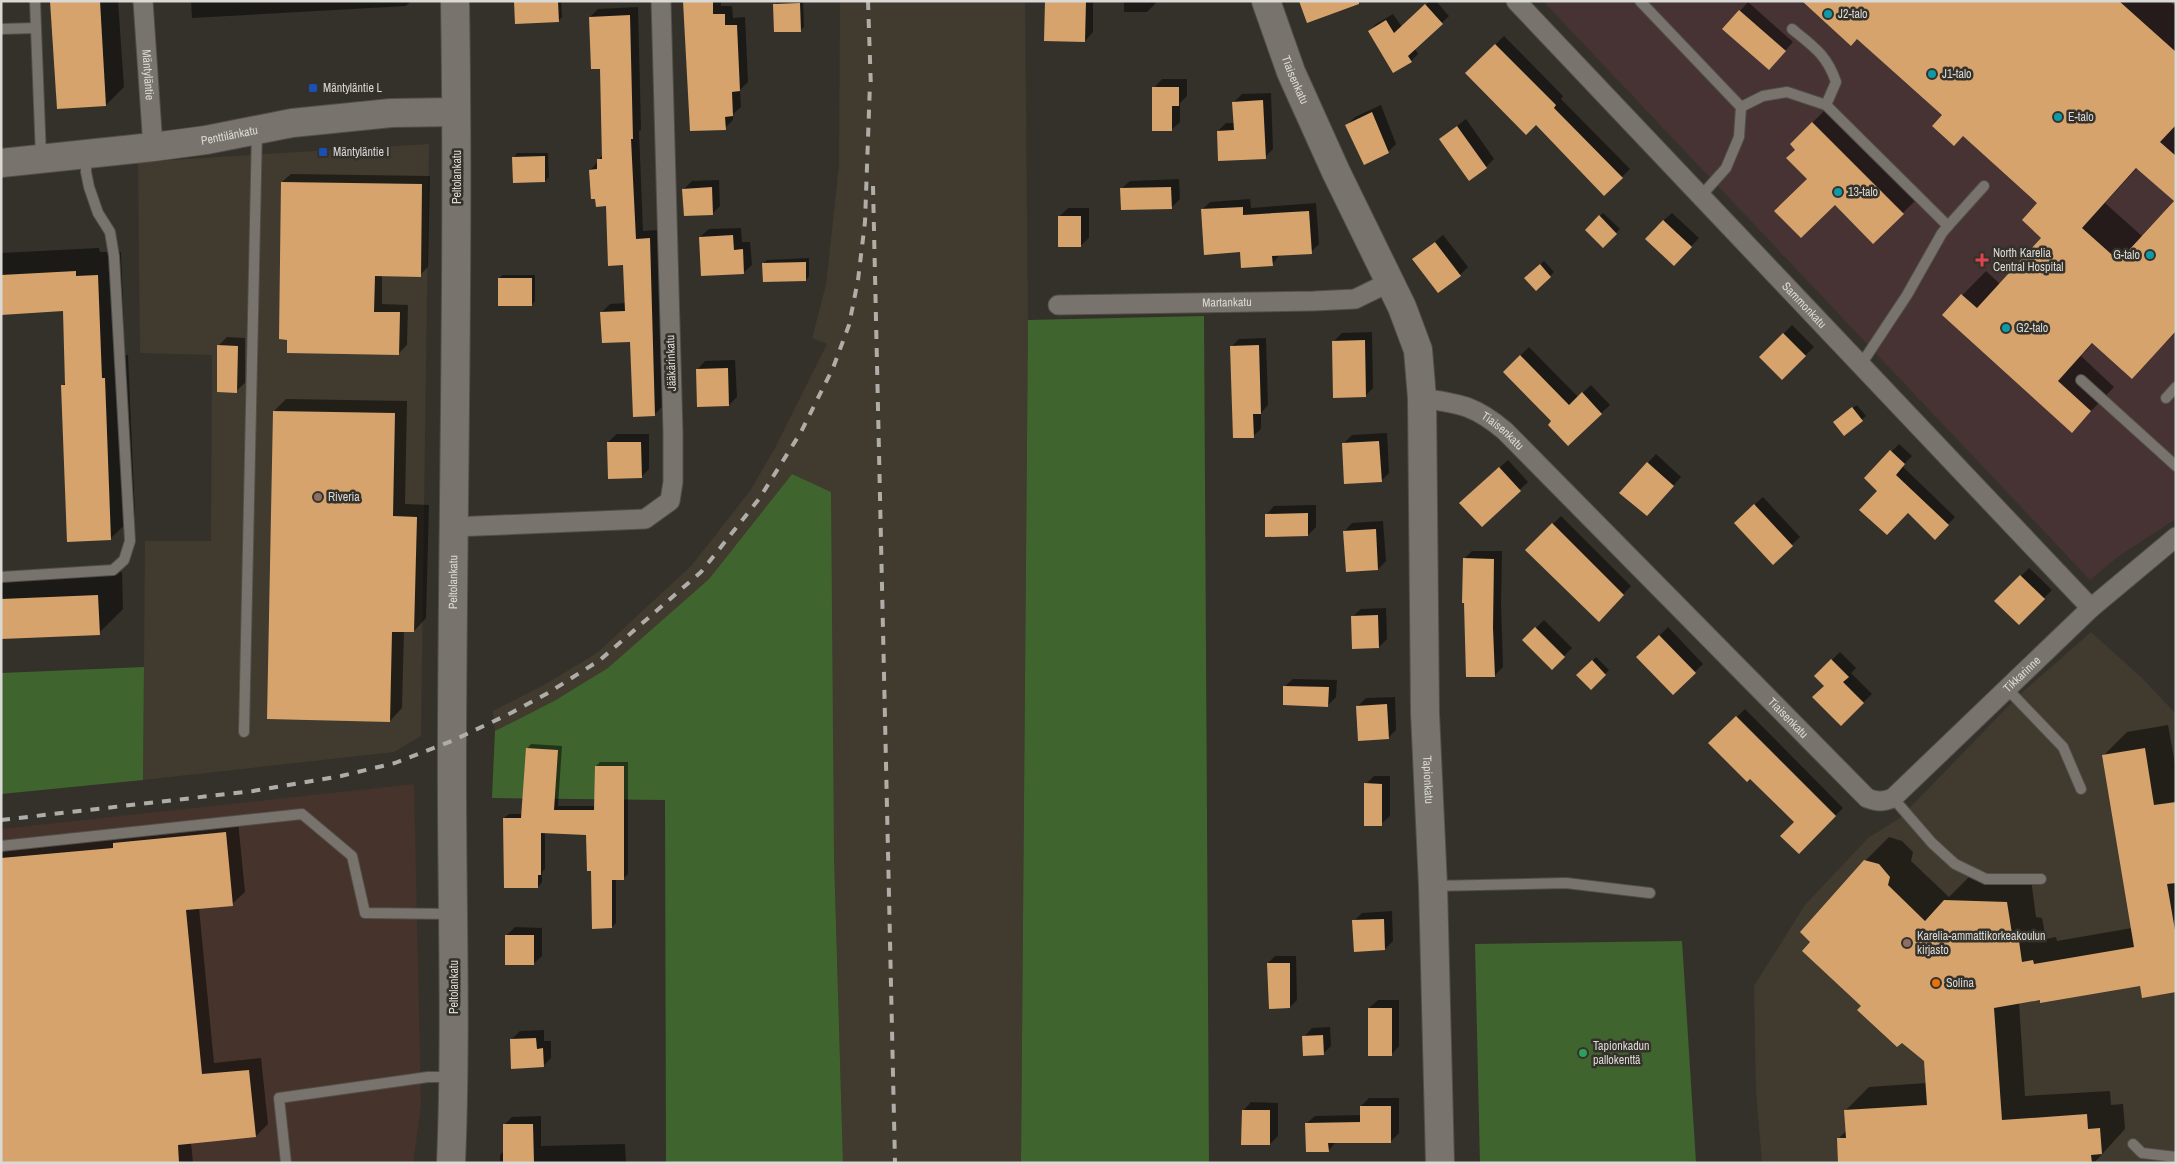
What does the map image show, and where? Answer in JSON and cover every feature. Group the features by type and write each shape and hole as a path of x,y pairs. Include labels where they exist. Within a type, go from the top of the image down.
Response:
{"street":[{"name":"Mäntyläntie","path":"143,1 153,147"},
{"name":"Peltolankatu","path":"452,1163 455,1077 452,741 455,1"},
{"name":"Jääkärinkatu","path":"453,527 645,519 670,502 673,482 673,432 661,1"},
{"name":"Tiaisenkatu","path":"1266,1 1291,72 1336,172 1402,307 1418,350 1422,398 1462,404 1485,414 1505,431 1867,798 1883,802 1893,798"},
{"name":"Sammonkatu","path":"1516,1 2091,608"},
{"name":"Penttilänkatu","path":"1,163 86,155 206,140 292,123 391,113 456,112"},
{"name":"Martankatu","path":"1058,305 1355,299 1390,282"},
{"name":"Tapionkatu","path":"1422,398 1425,713 1440,1163"},
{"name":"Tikkarinne","path":"1893,798 2006,692 2091,608 2176,537"}],"lane":[{"path":"35,1 41,160"},
{"path":"1640,1 1741,107 1738,137 1726,168 1700,197"},
{"path":"1,29 36,28"},
{"path":"1792,28 1815,48 1830,65 1836,82 1826,105"},
{"path":"1741,107 1763,96 1787,92 1826,105 1948,226"},
{"path":"244,732 257,129"},
{"path":"1,577 113,570 124,560 130,541 114,256 110,232 98,213 89,187 86,172 86,155"},
{"path":"1860,366 1907,295 1942,233 1984,186"},
{"path":"2081,380 2176,466"},
{"path":"2166,398 2176,387"},
{"path":"2006,692 2014,696 2063,747 2082,789"},
{"path":"1893,798 1932,843 1955,864 1986,879 2040,879"},
{"path":"1,846 302,814 352,856 365,913 454,914"},
{"path":"1432,886 1566,883 1650,893"},
{"path":"286,1163 279,1098 428,1078 455,1077"},
{"path":"2132,1144 2142,1153 2176,1158"}],"shaded area":[{"path":"840,1 1025,1 1028,320 1021,1163 843,1163 834,856 792,474 709,579 608,669 554,701 495,731 493,711 544,685 597,653 692,565 750,491 775,448 827,344 812,338 826,285 839,165"},
{"name":"North Karelia Central Hospital","path":"1543,1 2176,1 2176,519 2119,556 2090,580"},
{"name":"Riveria","path":"429,144 421,736 394,752 143,780 145,541 211,541 212,355 140,353 138,162"},
{"path":"2091,632 2143,679 2176,714 2176,1163 1762,1163 1756,1091 1754,986 1805,905 1868,838 1900,818 2019,695"},
{"path":"414,784 421,1106 413,1163 1,1163 1,829"}],"green space":[{"path":"1204,316 1209,1163 1021,1163 1028,320"},
{"path":"792,474 831,492 834,856 843,1163 666,1163 665,800 492,798 495,731 554,701 608,668 709,579"},
{"path":"144,667 143,780 1,794 1,673"},
{"name":"Tapionkadun pallokenttä","path":"1682,941 1696,1163 1480,1163 1475,944"}],"building":[{"path":"50,1 100,1 106,106 57,109"},
{"path":"514,1 558,1 559,22 515,24"},
{"path":"683,1 713,1 713,14 725,14 725,25 737,25 740,91 732,92 733,116 725,117 726,130 690,131"},
{"path":"1045,1 1086,1 1085,42 1044,41"},
{"path":"1299,1 1359,1 1359,4 1307,23"},
{"path":"1802,1 2119,1 2176,52 2176,125 2160,142 2176,156 2176,331 2132,379 2092,343 2058,381 2091,411 2072,433 1942,315 1961,294 1977,308 2041,238 2022,220 2037,203 1963,136 1954,146 1932,126 1942,115 1857,39 1851,46","holes":["2136,168 2174,201 2119,261 2082,228"]},
{"path":"800,3 801,32 774,32 773,4"},
{"path":"1425,4 1443,24 1408,56 1412,62 1393,73 1368,31 1386,20 1394,33"},
{"path":"1739,10 1786,51 1769,70 1722,29"},
{"path":"630,15 633,139 631,139 636,239 650,238 655,416 633,417 630,342 602,343 600,312 625,311 623,265 608,266 606,206 596,207 595,199 591,199 589,170 597,169 597,159 602,159 600,69 591,69 589,17"},
{"path":"1495,44 1556,105 1554,108 1623,178 1604,196 1536,125 1526,135 1465,73"},
{"path":"1152,87 1179,87 1179,106 1172,106 1172,131 1152,131"},
{"path":"1263,100 1266,159 1218,161 1217,131 1234,130 1232,102"},
{"path":"1372,112 1389,153 1364,165 1345,125"},
{"name":"13-talo","path":"1812,122 1904,214 1873,244 1835,205 1801,238 1774,211 1807,179 1786,158 1795,150 1790,144"},
{"path":"1457,126 1487,168 1469,181 1439,139"},
{"path":"545,156 545,182 513,183 512,157"},
{"path":"281,182 422,184 421,277 375,276 374,312 400,312 399,355 287,353 287,340 279,339"},
{"path":"712,187 713,215 684,216 682,189"},
{"path":"1171,187 1172,209 1121,210 1120,188"},
{"path":"1243,207 1243,215 1309,211 1312,254 1272,256 1273,266 1241,268 1240,252 1204,255 1201,209"},
{"path":"1599,215 1617,234 1603,248 1585,230"},
{"path":"1058,216 1081,216 1081,247 1058,247"},
{"path":"1663,220 1692,247 1674,266 1645,239"},
{"path":"733,235 734,250 743,249 744,274 701,276 699,237"},
{"path":"1435,242 1461,276 1438,293 1412,259"},
{"path":"806,262 806,281 763,282 762,263"},
{"path":"1540,264 1551,277 1536,291 1524,278"},
{"path":"76,271 76,276 98,275 102,378 105,378 111,540 67,542 61,385 65,385 63,311 1,315 1,275"},
{"path":"498,278 532,278 532,306 498,306"},
{"path":"1783,333 1806,356 1782,380 1759,357"},
{"path":"1365,340 1366,397 1333,398 1332,341"},
{"path":"217,345 238,346 237,393 217,392"},
{"path":"1259,345 1261,414 1253,414 1254,438 1233,438 1230,346"},
{"path":"1520,355 1569,405 1582,392 1602,414 1568,446 1548,425 1551,421 1503,372"},
{"path":"728,368 729,406 697,407 696,369"},
{"path":"1852,407 1863,421 1844,436 1833,422"},
{"path":"273,411 395,413 393,516 417,517 414,632 392,632 390,722 267,719"},
{"path":"1379,441 1382,482 1344,484 1342,443"},
{"path":"607,442 641,442 642,478 608,479"},
{"path":"1890,450 1905,464 1896,475 1949,525 1935,540 1908,513 1887,535 1859,510 1877,491 1864,478"},
{"path":"1647,462 1674,486 1647,516 1619,493"},
{"path":"1499,467 1521,491 1482,527 1459,503"},
{"path":"1754,504 1793,546 1773,565 1734,523"},
{"path":"1308,513 1308,536 1265,537 1265,514"},
{"path":"1552,523 1624,595 1599,622 1525,550"},
{"path":"1376,529 1378,570 1346,572 1343,531"},
{"path":"1463,558 1494,559 1493,628 1495,677 1466,677 1464,603 1462,603"},
{"path":"2020,575 2045,599 2019,625 1994,601"},
{"path":"98,595 100,635 1,639 1,599"},
{"path":"1378,615 1379,648 1352,649 1351,616"},
{"path":"1535,627 1565,657 1552,670 1522,640"},
{"path":"1659,635 1696,673 1673,695 1636,657"},
{"path":"1831,659 1849,677 1843,682 1864,703 1841,726 1812,697 1824,686 1814,676"},
{"path":"1592,660 1606,675 1591,690 1576,675"},
{"path":"1283,686 1329,687 1328,707 1283,705"},
{"path":"1387,704 1389,739 1358,741 1356,706"},
{"path":"1736,716 1836,816 1799,854 1780,836 1794,822 1750,779 1747,782 1708,743"},
{"path":"526,748 558,750 554,810 594,810 595,766 624,766 624,880 612,880 612,928 592,929 591,871 587,871 586,835 541,833 541,875 538,875 538,888 504,888 503,818 521,818"},
{"path":"2145,748 2154,805 2176,802 2176,883 2167,884 2176,936 2176,992 2142,998 2140,986 2040,1003 2040,1000 1994,1008 2002,1120 2087,1114 2088,1129 2100,1128 2102,1154 2091,1155 2092,1163 1838,1163 1837,1138 1846,1138 1844,1110 1927,1105 1924,1061 1902,1043 1897,1047 1857,1010 1861,1006 1802,951 1810,942 1800,932 1864,860 1879,864 1890,877 1888,885 1925,921 1944,900 2007,902 2013,940 2019,941 2022,962 2033,960 2034,964 2134,947 2102,755"},
{"path":"1364,783 1382,784 1382,826 1364,826"},
{"path":"226,832 233,906 186,910 202,1074 249,1070 256,1137 178,1145 179,1163 1,1163 1,858 113,848 113,843"},
{"path":"1384,919 1385,950 1354,952 1352,920"},
{"path":"505,935 534,935 534,965 505,965"},
{"path":"1267,963 1290,963 1290,1008 1269,1009"},
{"path":"1368,1008 1392,1008 1392,1056 1368,1056"},
{"path":"1323,1035 1324,1055 1303,1056 1302,1036"},
{"path":"536,1038 537,1049 543,1048 544,1067 511,1069 510,1039"},
{"path":"1360,1106 1391,1106 1391,1143 1328,1143 1329,1152 1306,1152 1305,1123 1360,1122"},
{"path":"1242,1110 1270,1110 1270,1145 1241,1145"},
{"path":"503,1124 533,1124 534,1163 503,1163"}],"railway":[{"path":"868,1 871,89"},
{"path":"1,820 253,791 341,776 395,763 452,741 511,713 548,693 600,660 701,572 759,499 801,432 833,368 849,325 858,280 865,222 870,83"},
{"path":"873,186 895,1163"}],"place":[{"name":"J2-talo","path":"1828,14"},
{"name":"J1-talo","path":"1932,74"},
{"name":"Mäntyläntie L","path":"313,88"},
{"name":"E-talo","path":"2058,117"},
{"name":"Mäntyläntie I","path":"323,152"},
{"name":"13-talo","path":"1838,192"},
{"name":"G-talo","path":"2150,255"},
{"name":"North Karelia Central Hospital","path":"1982,260"},
{"name":"G2-talo","path":"2006,328"},
{"name":"Riveria","path":"318,497"},
{"name":"Karelia-ammattikorkeakoulun kirjasto","path":"1907,943"},
{"name":"Solina","path":"1936,983"},
{"name":"Tapionkadun pallokenttä","path":"1583,1053"}]}
